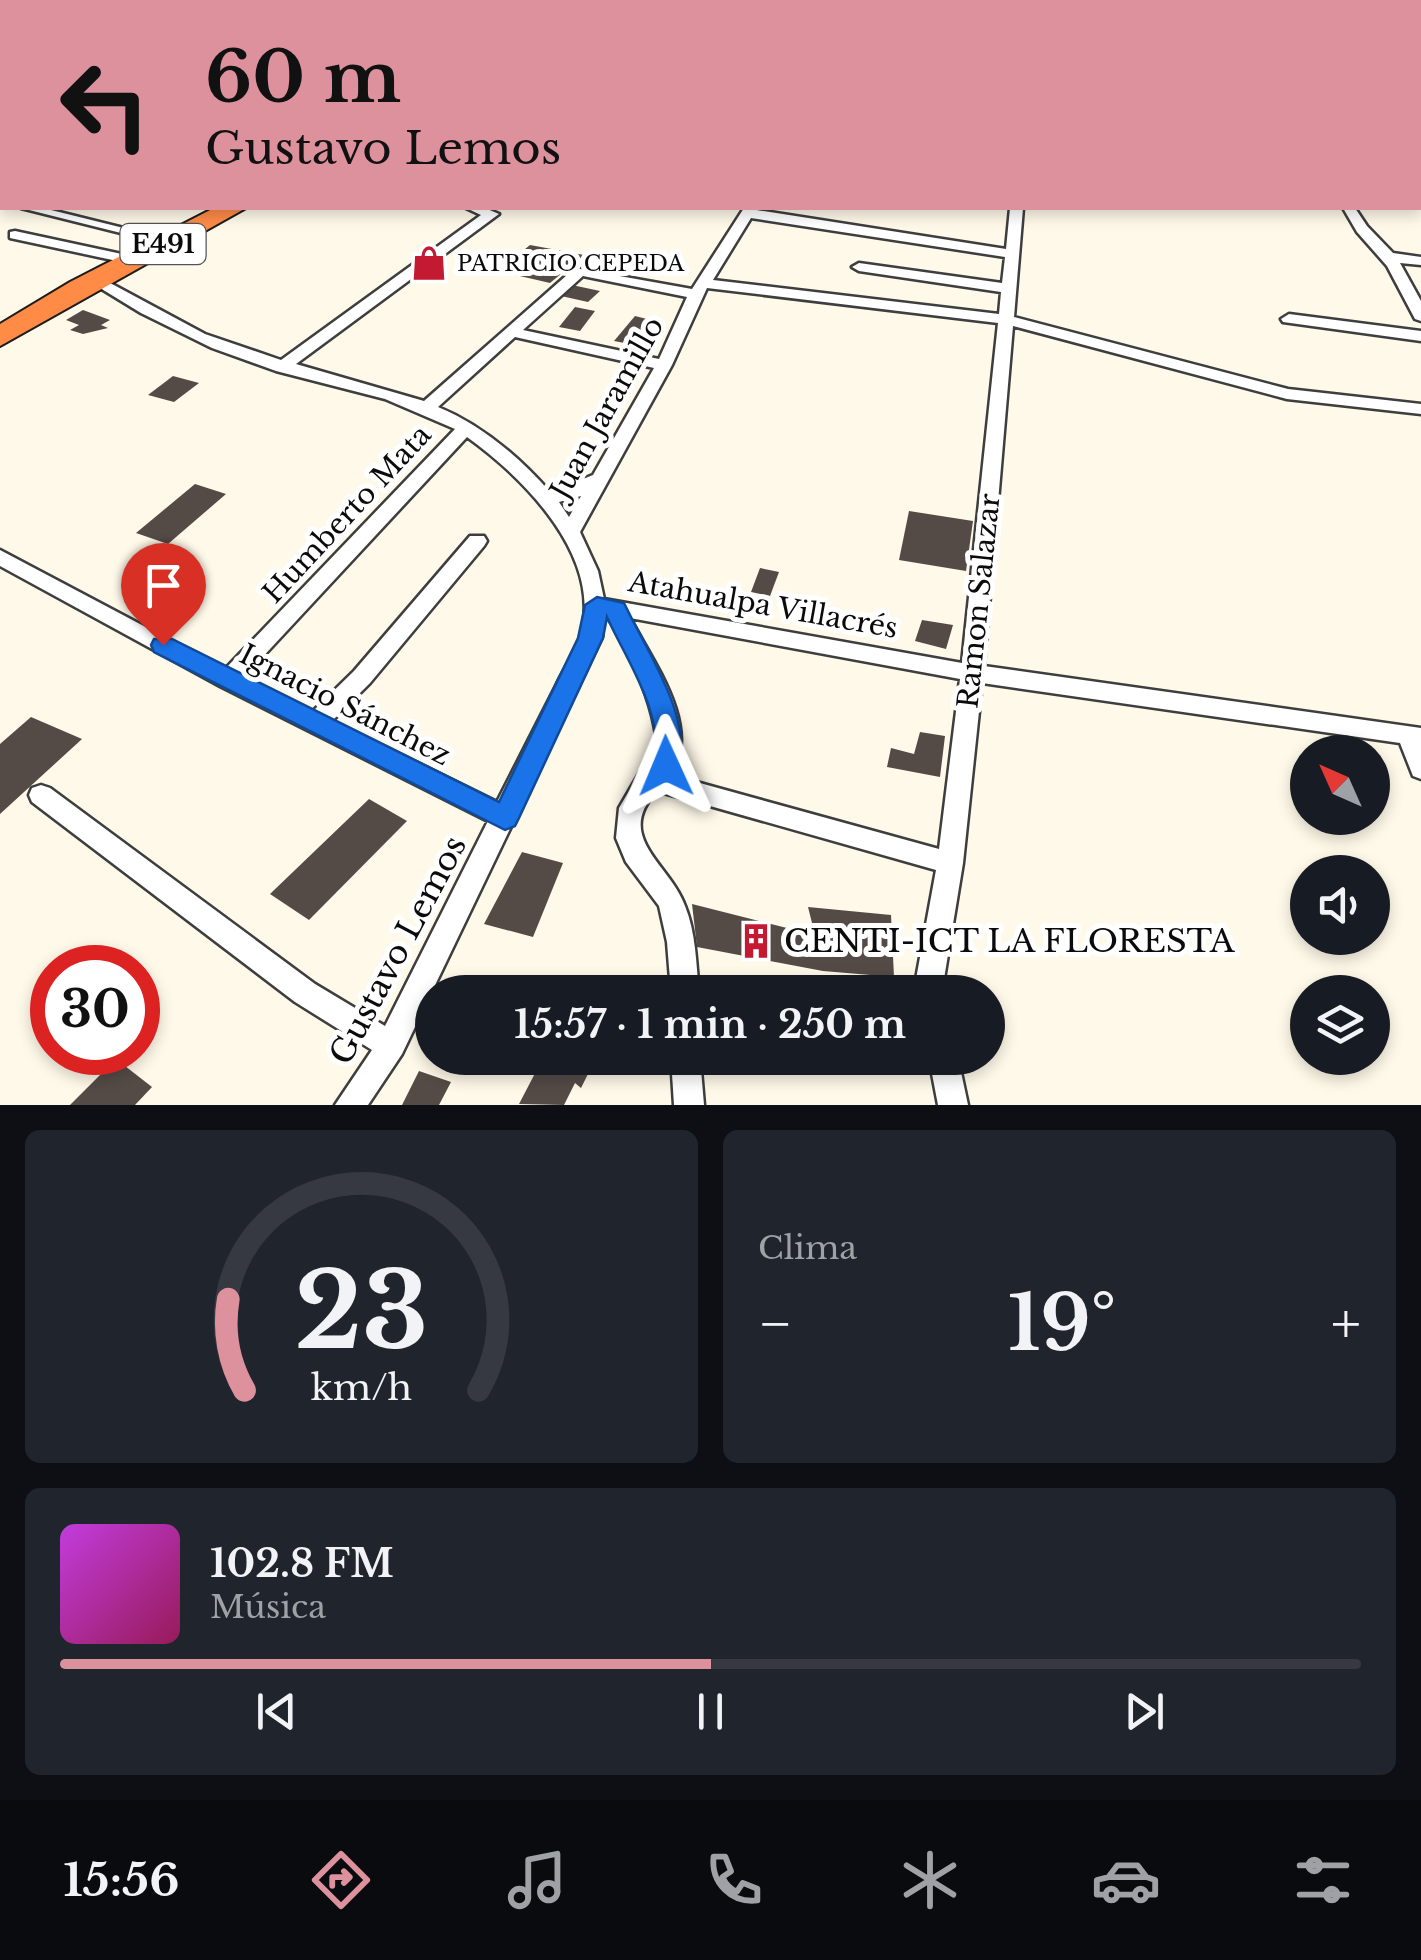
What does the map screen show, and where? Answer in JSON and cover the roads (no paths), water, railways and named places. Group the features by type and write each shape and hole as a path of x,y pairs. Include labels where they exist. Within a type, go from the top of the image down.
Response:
{"highway":[{"name":"E491","path":"0,337 94,280 229,210"}],"street":[{"path":"37,210 169,241"},
{"path":"282,367 492,214 479,210"},
{"path":"748,210 1012,254"},
{"name":"Juan Jaramillo","path":"571,531 664,365 700,288 748,210"},
{"name":"Ramon Salazar","path":"931,975 950,863 972,672 1017,210"},
{"path":"1350,210 1358,228 1388,257 1421,316"},
{"path":"15,235 131,260"},
{"path":"1388,257 1421,261"},
{"path":"858,267 1011,289"},
{"name":"Humberto Mata","path":"426,408 580,271 700,288"},
{"name":"Atahualpa Villacrés","path":"94,280 163,320 282,367 426,408 465,429 517,468 571,531 606,607 972,672 1415,736"},
{"path":"700,288 1008,320 1288,394 1421,410"},
{"path":"1288,319 1421,336"},
{"path":"512,332 664,365"},
{"name":"Humberto Mata","path":"228,680 465,429"},
{"path":"544,500 598,480"},
{"path":"315,724 362,677 477,542"},
{"name":"Ignacio Sánchez","path":"0,557 228,680 505,818"},
{"path":"606,607 663,712 672,748 666,766 649,779 633,800 628,833 633,856 666,891 678,926 683,975"},
{"name":"Gustavo Lemos","path":"350,1105 392,1044 606,607"},
{"path":"1415,736 1421,769"},
{"path":"649,779 950,863"},
{"path":"41,795 126,863 290,981 362,1032 392,1044"},
{"path":"687,1075 689,1105"},
{"path":"947,1075 953,1105"}],"place":[{"name":"PATRICIO CEPEDA","path":"429,263"},
{"name":"CENTI-ICT LA FLORESTA","path":"756,941"}]}
